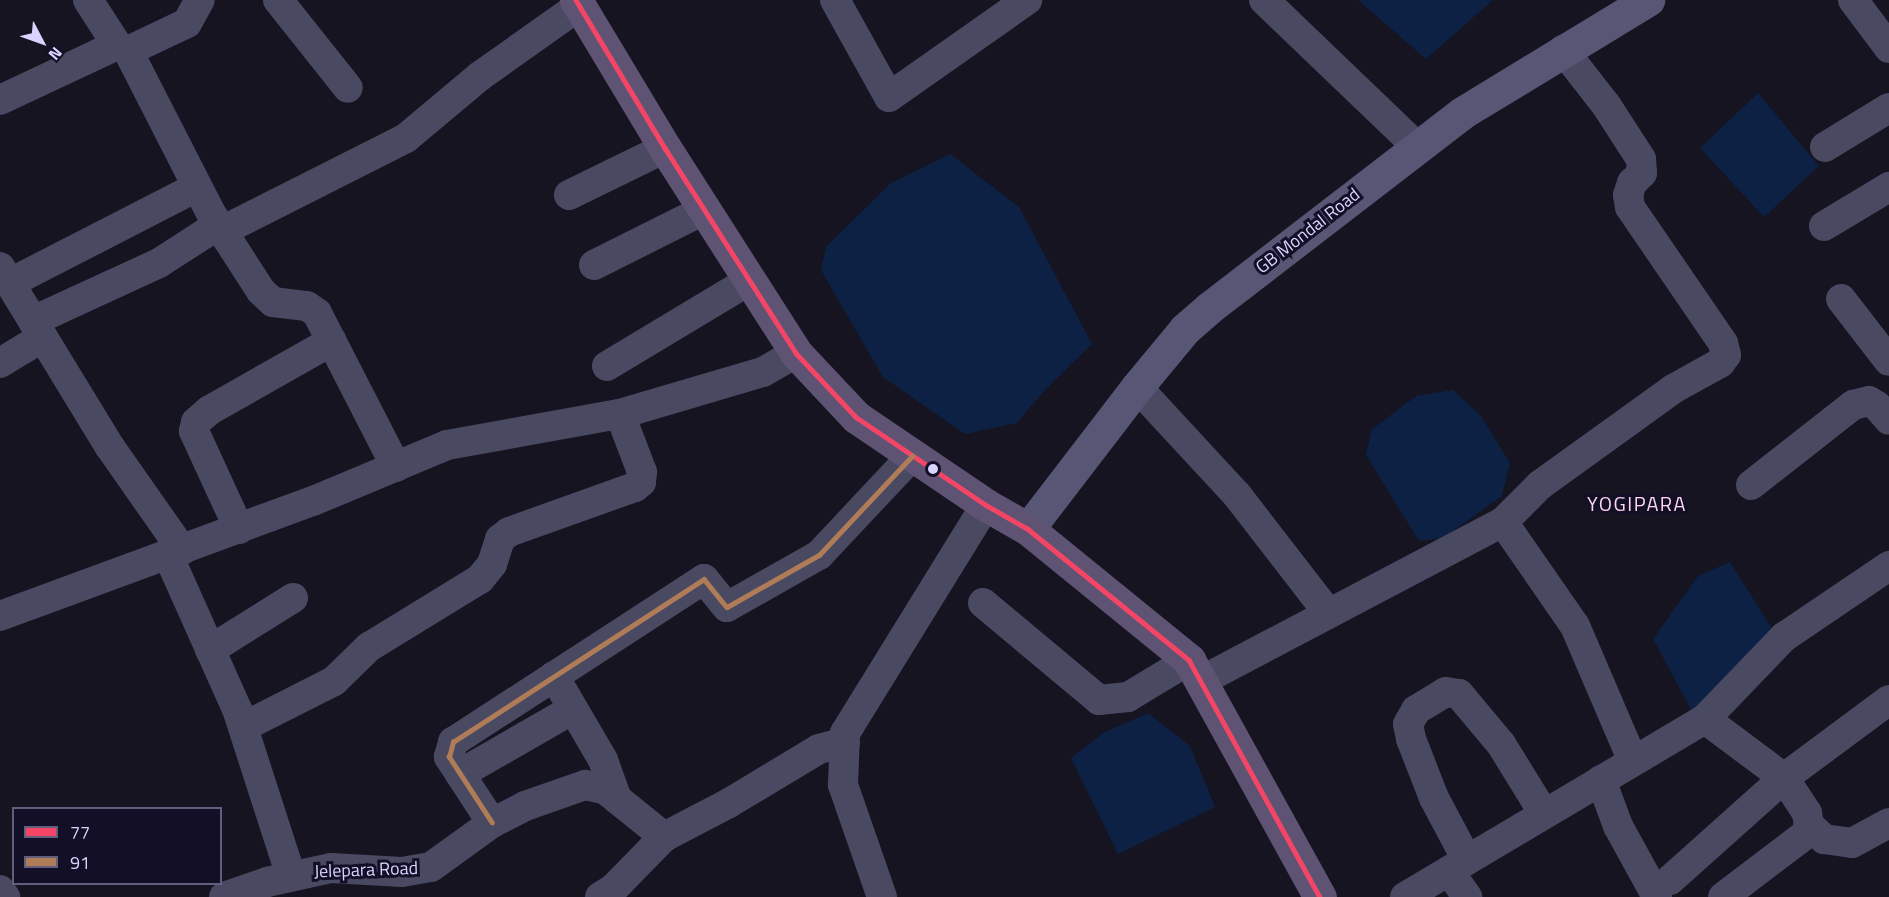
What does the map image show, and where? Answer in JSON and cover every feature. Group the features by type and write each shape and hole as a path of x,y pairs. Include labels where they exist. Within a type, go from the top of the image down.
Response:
{"main road":[{"path":"578,3 665,148 796,353 856,417 986,505 1028,529 1195,671 1318,896"}],"street":[{"path":"88,0 122,48 220,228 261,291 273,302 307,306 317,313 396,467"},
{"path":"0,100 187,23 200,0"},
{"path":"278,0 348,88"},
{"path":"835,0 889,97 1027,0"},
{"path":"1263,0 1416,146"},
{"name":"GB Mondal Road","path":"1028,529 1137,387 1185,329 1209,308 1416,146 1462,113 1648,0"},
{"path":"1853,0 1889,48"},
{"path":"0,363 38,329 220,228 406,138 480,76 578,3"},
{"path":"983,603 1099,700 1128,697 1329,614 1503,522 1540,485 1673,389 1720,363 1726,355 1723,343 1630,207 1628,195 1632,183 1642,173 1641,159 1606,105 1563,50"},
{"path":"1825,147 1889,108"},
{"path":"569,195 665,148"},
{"path":"197,187 5,275 175,553 210,650 305,882"},
{"path":"1824,226 1889,188"},
{"path":"594,265 704,210"},
{"path":"607,366 750,280"},
{"path":"1841,299 1889,361"},
{"path":"239,529 194,431 196,422 210,410 332,341"},
{"path":"0,616 239,529 447,445 620,414 763,372 796,353"},
{"path":"1137,387 1237,495 1329,614"},
{"path":"1751,485 1854,405 1869,401 1877,406 1889,420"},
{"path":"243,727 334,681 369,647 480,579 492,564 500,539 509,532 635,487 641,482 642,472 620,414"},
{"path":"492,823 449,757 453,742 704,579 728,607 819,555 912,456"},
{"path":"882,897 843,785 846,733 986,505"},
{"path":"1503,522 1575,626 1634,761"},
{"path":"1405,897 1705,719 1784,637 1889,566"},
{"path":"210,650 293,598"},
{"path":"554,676 603,760 617,799"},
{"path":"1467,897 1458,865 1411,739 1408,724 1416,710 1446,692 1459,694 1502,744 1544,814"},
{"path":"1602,780 1618,826 1664,888 1784,778 1889,700"},
{"path":"460,774 573,709"},
{"path":"1705,719 1784,778 1807,813 1809,825 1806,834 1724,897"},
{"path":"610,894 664,837 729,803 819,749 845,742"},
{"name":"Jelepara Road","path":"224,897 305,882 331,868 410,885 492,823 525,806 585,785 606,790 664,837"},
{"path":"1809,825 1824,839 1852,843 1889,823"},
{"path":"0,890 5,897"}],"water":[{"path":"1358,0 1493,0 1426,59"},
{"path":"1758,93 1819,166 1764,217 1700,148"},
{"path":"950,154 1019,207 1092,344 1044,391 1017,423 965,434 883,377 821,270 826,247 891,183"},
{"path":"1453,390 1481,416 1510,463 1502,496 1443,538 1419,541 1366,455 1372,429 1416,396"},
{"path":"1730,562 1774,632 1693,713 1653,639 1698,576"},
{"path":"1148,713 1190,746 1215,807 1118,854 1071,758 1103,733"}],"transit line":[{"name":"77","path":"576,0 665,148 796,353 856,417 986,505 1028,529 1189,660 1320,897"},
{"name":"91","path":"492,823 449,757 453,742 704,579 727,607 819,555 912,456"}],"district":[{"name":"YOGIPARA","path":"1637,503"}]}
